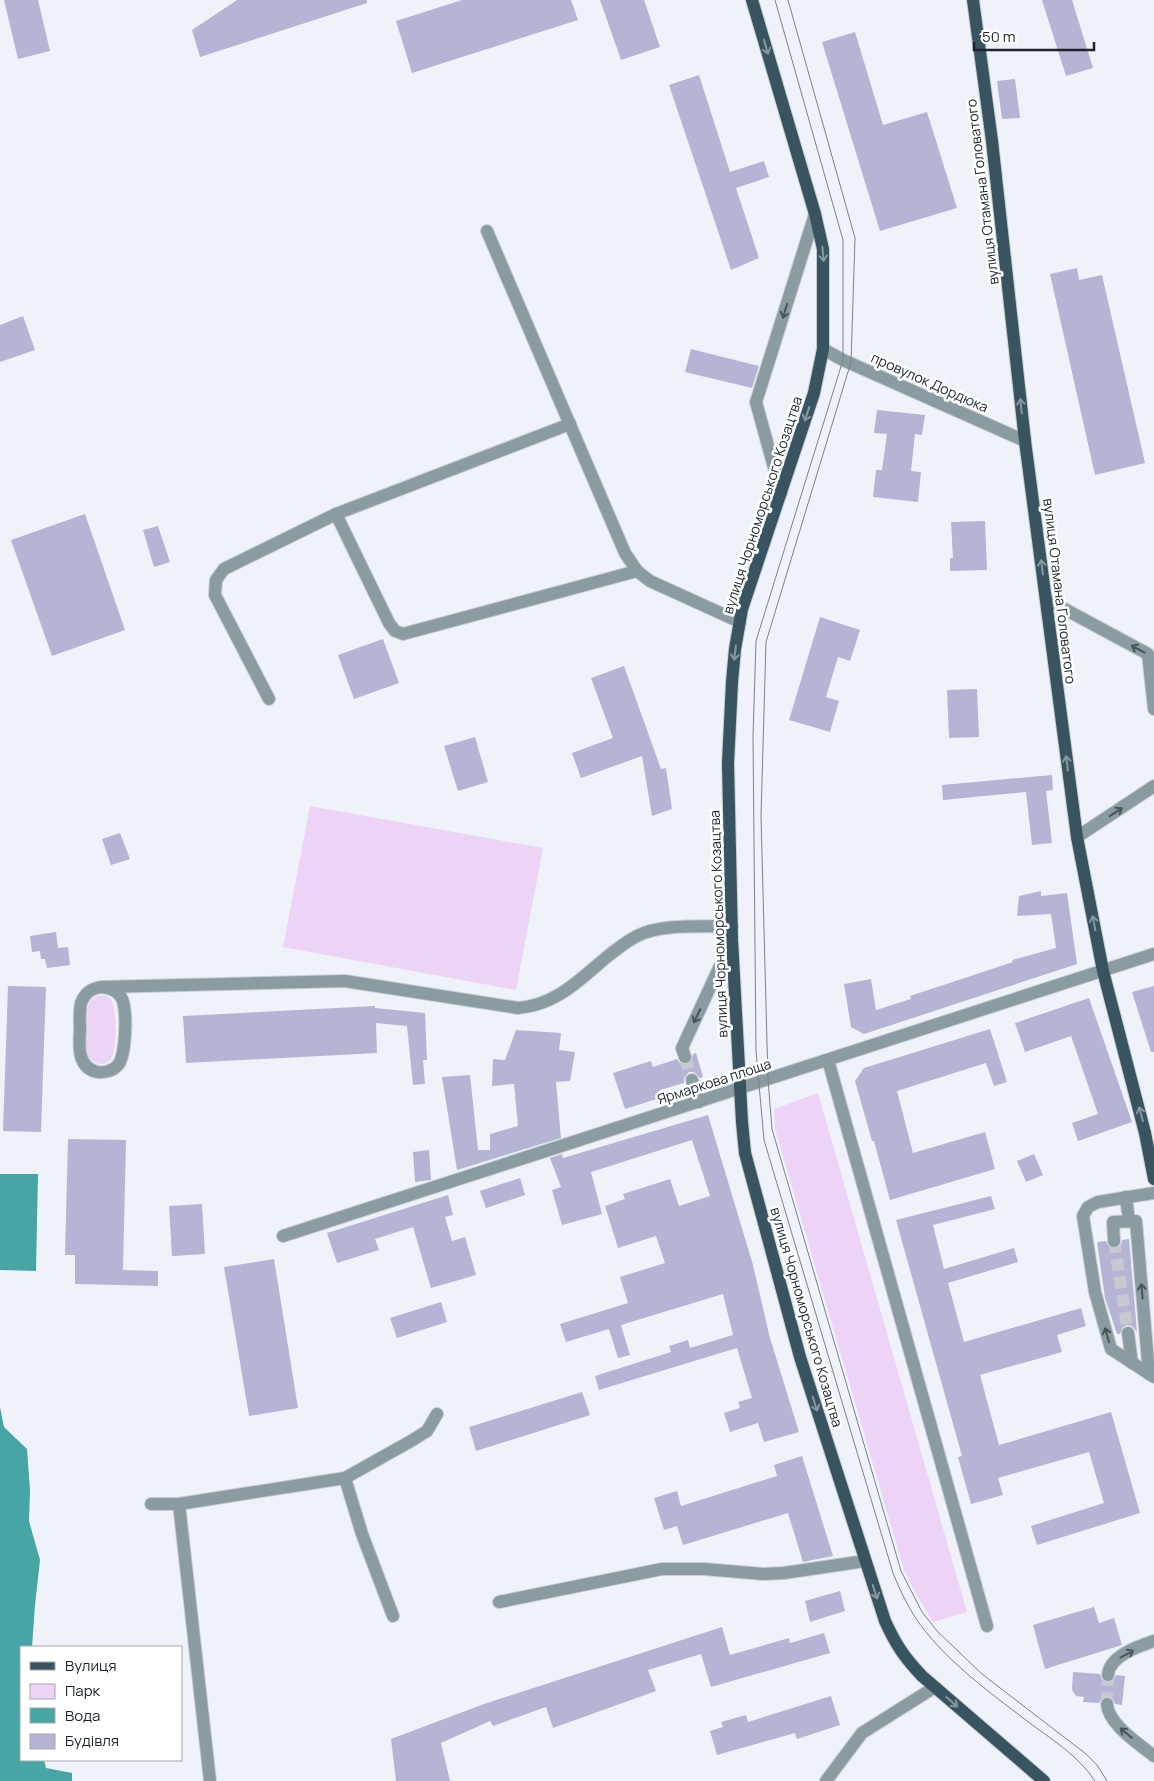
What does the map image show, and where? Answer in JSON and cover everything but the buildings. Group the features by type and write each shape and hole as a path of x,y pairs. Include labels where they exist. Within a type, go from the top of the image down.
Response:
{"main road":[{"name":"вулиця Чорноморського Козацтва","path":"752,0 815,214 823,249 823,349 814,393 742,609 732,682 728,763 732,940 745,1153 800,1357 885,1621 904,1657 935,1687 1044,1781"},
{"name":"вулиця Отамана Головатого","path":"973,0 992,141 1025,441 1077,837 1103,971 1145,1133 1154,1179"}],"street":[{"path":"781,493 756,402 815,214"},
{"path":"487,231 625,552 637,571 650,581 740,622"},
{"name":"провулок Дордюка","path":"823,349 843,360 1025,441"},
{"path":"269,699 215,595 216,580 224,569 336,514 570,424"},
{"path":"336,514 389,623 395,631 403,634 637,571"},
{"path":"1046,599 1148,654 1154,709"},
{"path":"1077,837 1154,786"},
{"path":"102,986 110,988 121,997 124,1004 124,1053 117,1066 103,1072 89,1069 84,1064 79,1051 81,1003 89,991 102,986 345,981 518,1008 533,1007 561,995 624,944 638,936 671,928 732,926"},
{"path":"685,1057 682,1048 732,940"},
{"name":"Ярмаркова площа","path":"282,1236 1154,954"},
{"path":"828,1060 987,1626"},
{"path":"692,1080 699,1102"},
{"path":"1152,1376 1111,1349 1094,1292 1083,1216 1088,1207 1098,1202 1154,1193"},
{"path":"1126,1197 1129,1221"},
{"path":"1114,1241 1113,1222 1136,1221 1152,1376"},
{"path":"1128,1333 1132,1363"},
{"path":"151,1504 179,1504 345,1478 427,1430 437,1414"},
{"path":"345,1478 362,1534 393,1616"},
{"path":"179,1504 210,1781"},
{"path":"499,1602 662,1569 704,1569 777,1574 865,1561"},
{"path":"1108,1675 1108,1669 1114,1661 1154,1641"},
{"path":"826,1781 862,1733 935,1687"},
{"path":"1107,1704 1111,1717 1119,1726 1154,1756"}],"green space":[{"path":"310,806 543,848 516,990 283,947"},
{"path":"100,995 109,997 113,1003 116,1027 112,1057 106,1063 98,1064 87,1056 85,1028 89,1004"},
{"path":"818,1093 967,1612 933,1622 904,1570 775,1129 774,1109"}],"water":[{"path":"0,1174 38,1174 36,1271 0,1270"},
{"path":"0,1407 4,1427 27,1449 30,1490 29,1521 40,1560 32,1646 20,1646 20,1761 44,1761 46,1768 72,1773 72,1781 0,1781"}],"tunnel":[{"path":"685,1057 692,1080"},
{"path":"1114,1241 1128,1333"},
{"path":"1107,1704 1108,1675"}],"tram line":[{"path":"775,0 843,240 843,360 756,641 753,736 756,1051 764,1140 893,1573 900,1590 926,1632 952,1660 997,1698 1072,1755 1095,1781"},
{"path":"788,0 855,238 851,362 766,642 761,816 768,1080 772,1129 901,1571 922,1612 938,1632 982,1674 1086,1754 1097,1765 1107,1781"}]}
